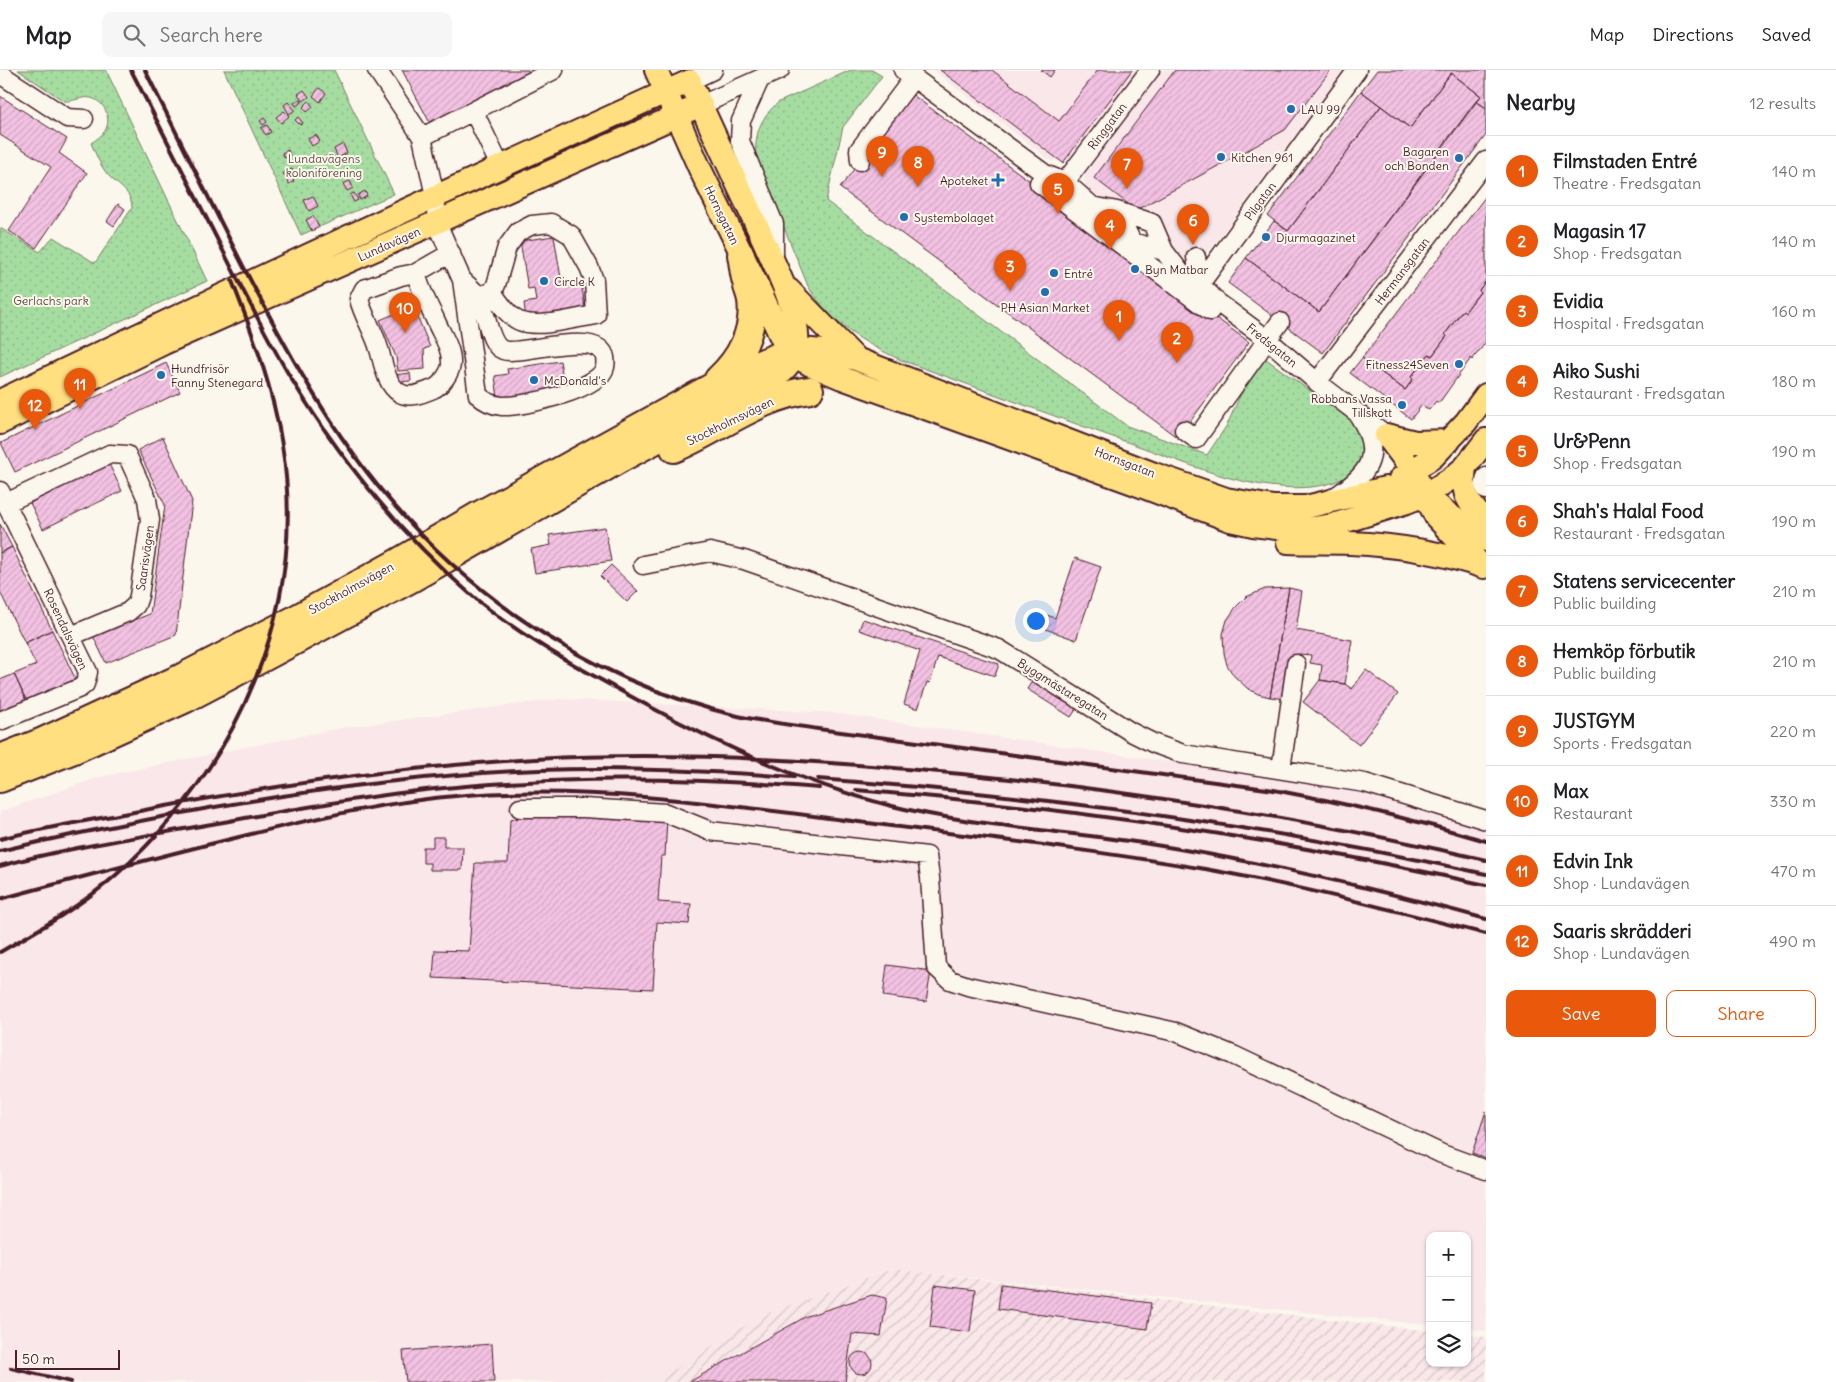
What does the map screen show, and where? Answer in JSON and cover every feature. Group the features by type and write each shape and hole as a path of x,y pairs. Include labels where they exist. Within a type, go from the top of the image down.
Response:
{"highway":[{"path":"691,398 720,378 732,364 751,330 751,298 745,281 741,255"},
{"path":"691,398 755,365 793,353 845,356"},
{"name":"Stockholmsvägen","path":"0,779 74,750 186,699 413,578 622,458 773,378"},
{"name":"Stockholmsvägen","path":"622,458 673,449 766,403 789,394 810,390"},
{"name":"Stockholmsvägen","path":"0,758 119,707 271,632 691,398"}],"main road":[{"name":"Hornsgatan","path":"656,70 741,255 793,353 842,378 1230,520 1253,525 1284,529 1307,529 1332,525 1394,507 1415,485"},
{"name":"Lundavägen","path":"0,401 165,321 665,92 688,75"},
{"path":"688,75 778,274 797,329 790,365 773,378"},
{"name":"Lundavägen","path":"0,423 164,343 701,105"},
{"path":"778,274 845,356"},
{"name":"Hornsgatan","path":"845,356 1154,474 1242,503 1273,507 1306,507 1371,492 1398,480 1415,485 1452,478 1465,467 1486,440"},
{"name":"Hornsgatan","path":"810,390 840,390 887,394"},
{"path":"1415,485 1433,457 1449,441 1486,395"},
{"path":"1415,485 1436,473 1486,409"},
{"path":"1386,435 1436,517 1485,568"},
{"path":"1386,435 1415,442 1449,441"},
{"path":"1436,473 1465,467 1464,489 1466,496 1486,523"},
{"path":"1132,483 1204,521 1249,536 1274,542 1349,543 1416,550 1450,556 1485,568"},
{"path":"1415,485 1486,540"}],"street":[{"path":"377,70 422,137 435,196 438,223 462,280 478,298 483,308 493,340 497,346 509,351 559,344 589,344 600,349 605,363 601,375 560,397 502,406 483,399 478,395 476,385 478,298"},
{"path":"422,137 554,70"},
{"name":"Lundavägen","path":"688,75 712,70"},
{"name":"Lundavägen","path":"701,105 780,70"},
{"name":"Ringgatan","path":"1065,182 1150,70"},
{"name":"Pilgatan","path":"1200,284 1357,70"},
{"path":"860,161 859,150 908,72"},
{"name":"Fredsgatan","path":"908,72 1045,174 1065,182 1092,206 1117,211 1152,223 1164,251 1181,273 1200,284 1217,302 1386,435"},
{"path":"0,74 67,118 84,119"},
{"path":"760,79 742,121 740,141 774,224 778,274"},
{"path":"474,112 500,166"},
{"name":"Hermansgatan","path":"1317,382 1424,230 1486,160"},
{"path":"1039,183 1210,311"},
{"path":"1117,211 1132,242 1164,251"},
{"path":"551,223 571,235 590,267 594,280 596,315 540,324 521,322 478,298 496,285 507,247 518,232 532,225 551,223"},
{"path":"416,273 418,282 435,320 450,349 452,365 436,388 410,396 400,393 392,386 380,358 379,348 363,314 359,299 364,289 401,276 416,273 451,254"},
{"path":"1196,257 1200,284 1222,294"},
{"path":"1184,430 1196,439 1262,350 1280,322"},
{"path":"1324,504 1349,488 1362,475 1369,462 1372,448 1368,431 1356,412"},
{"name":"Saarisvägen","path":"3,497 110,454 127,455 148,499 150,520 139,596 136,605 128,612 71,636"},
{"name":"Rosendalsvägen","path":"0,721 80,688 85,684 88,672 3,497"},
{"name":"Byggmästaregatan","path":"643,565 710,552 744,560 999,649 1131,732 1155,744 1182,754 1365,783 1486,820"},
{"path":"1281,769 1296,664"},
{"path":"520,808 584,808 666,813 710,831 927,856 936,967 950,980 968,986 1176,1032 1233,1055 1442,1154 1486,1170"}],"shaded area":[{"path":"933,70 1138,70 1071,157 1051,161"},
{"path":"1156,70 1344,70 1211,249 1189,261 1152,237 1120,209 1086,189 1082,167"},
{"path":"559,699 832,713 1329,785 1377,795 1486,828 1486,1331 1471,1329 1471,1232 1426,1232 1426,1325 891,1269 762,1315 654,1382 0,1382 0,812 100,777 341,728"},
{"path":"892,1269 1426,1331 1426,1367 1471,1367 1471,1335 1486,1337 1486,1382 654,1382 762,1315"}],"green space":[{"name":"Gerlachs park","path":"18,70 106,70 207,281 0,377 0,228 40,252 53,237 95,263 132,208 129,196 105,171 91,143 103,134 107,126 108,121 102,105 91,98 64,101"},
{"name":"Lundavägens koloniförening","path":"224,70 334,70 394,194 301,235"},
{"path":"851,70 872,70 882,76 843,127 826,201 1127,426 1207,455 1227,425 1248,378 1262,356 1357,425 1365,450 1357,467 1350,474 1331,483 1299,488 1261,485 1226,477 1191,466 901,360 860,339 848,330 827,311 808,286 756,159 756,142 763,120 779,102"}],"building":[{"path":"402,70 528,70 529,72 430,123"},
{"path":"940,70 992,70 1059,121 1098,70 1132,70 1063,163"},
{"path":"1041,70 1055,70 1050,77"},
{"path":"1175,70 1331,70 1285,130 1136,210 1094,178"},
{"path":"1377,70 1486,70 1486,108 1476,101 1481,96 1451,73 1410,128 1361,91"},
{"path":"1451,73 1481,96 1319,312 1246,258 1274,221 1288,231 1381,106 1410,128"},
{"path":"319,88 326,93 320,102 313,96"},
{"path":"304,90 309,97 303,101 298,94"},
{"path":"1361,91 1381,106 1288,231 1268,216"},
{"name":"Entré","path":"910,93 1249,342 1178,438 840,188"},
{"path":"0,96 67,139 59,153 87,173 36,248 9,231 51,167 0,135"},
{"path":"300,99 302,102 296,106 294,103"},
{"path":"309,101 313,107 307,112 303,107"},
{"path":"1476,101 1486,108 1486,135 1323,353 1228,283 1246,258 1319,312"},
{"path":"288,102 295,110 289,114 284,105"},
{"path":"284,111 289,116 281,123 276,117"},
{"path":"298,117 303,123 300,125 295,120"},
{"path":"264,118 267,122 263,125 260,121"},
{"path":"267,125 271,132 266,135 261,128"},
{"path":"316,135 320,141 312,146 308,139"},
{"path":"343,144 347,153 338,158 334,149"},
{"path":"288,150 290,155 285,158 282,153"},
{"path":"331,154 335,160 329,163 325,157"},
{"path":"292,169 294,174 291,176 294,181 289,184 283,173"},
{"path":"350,181 353,188 347,191 343,184"},
{"path":"365,191 367,196 360,200 358,195"},
{"path":"354,193 358,200 354,202 350,195"},
{"path":"313,196 318,206 309,211 304,200"},
{"path":"1486,196 1486,281 1465,312 1463,310 1445,334 1447,336 1432,356 1429,354 1411,377 1413,379 1405,390 1362,358"},
{"path":"118,204 125,209 114,226 107,221"},
{"path":"313,216 319,227 312,231 306,220"},
{"path":"554,236 562,284 581,281 585,308 526,318 524,303 536,301 534,288 528,289 520,241"},
{"path":"1486,281 1486,342 1472,360 1471,358 1439,403 1436,401 1429,410 1422,405 1411,419 1350,373 1362,358 1405,390 1413,379 1411,377 1429,354 1432,356 1447,336 1445,334 1463,310 1465,312"},
{"path":"413,306 430,347 424,349 425,369 398,371 396,357 380,320"},
{"path":"560,361 565,389 507,399 498,398 495,376 508,374 507,369"},
{"path":"166,363 180,392 15,472 1,443"},
{"path":"410,373 411,381 395,382 394,375"},
{"path":"163,437 192,501 176,635 106,663 93,636 150,614 165,505 138,450"},
{"path":"109,464 122,491 43,529 30,503"},
{"path":"0,524 12,547 0,553"},
{"path":"605,527 611,561 535,573 531,549 551,545 549,535"},
{"path":"12,547 52,630 25,643 0,592 0,553"},
{"path":"1075,558 1101,567 1076,640 1043,628 1047,615 1055,618"},
{"path":"611,565 638,591 627,602 600,576"},
{"path":"1289,588 1270,697 1258,694 1247,688 1234,676 1227,665 1223,634 1227,620 1246,597 1265,589"},
{"path":"1289,588 1302,591 1296,630 1352,640 1345,684 1320,680 1322,665 1310,663 1311,655 1299,654 1285,699 1270,697"},
{"path":"863,619 999,664 995,676 938,657 930,683 927,682 918,709 904,704 920,651 859,630"},
{"path":"52,630 76,680 26,700 14,674 36,665 25,643"},
{"path":"1366,670 1398,694 1359,745 1303,702 1320,680 1345,684 1352,689"},
{"path":"14,674 26,700 0,711 0,680"},
{"path":"1033,680 1077,708 1071,717 1027,689"},
{"path":"543,813 667,818 665,856 661,856 658,902 691,904 689,924 657,922 653,989 433,978 435,950 469,951 475,863 508,863 510,820"},
{"path":"433,837 444,837 444,847 463,847 462,870 430,870 430,863 423,863 423,847 433,847"},
{"path":"887,965 931,971 926,1002 883,996"},
{"path":"1486,1111 1486,1158 1472,1153"},
{"path":"1001,1284 1151,1303 1147,1329 998,1309"},
{"path":"935,1285 975,1290 970,1332 930,1327"},
{"path":"872,1295 887,1298 881,1336 852,1334 845,1382 689,1382 807,1316"},
{"path":"492,1344 494,1382 406,1382 403,1351"},
{"path":"861,1352 869,1355 872,1363 869,1371 861,1374 853,1371 850,1363 853,1355"}],"railway":[{"path":"131,70 268,338 289,375 328,435 371,491 418,544 469,593 531,639 598,678 702,734 762,762 856,796 888,805 951,818 1111,838 1230,858 1358,886 1486,919"},
{"path":"145,70 276,329 300,372 354,455 391,501 431,545 476,584 523,620 573,651 626,678 681,700 738,716 818,729 1274,790 1381,812 1486,841"},
{"path":"0,952 89,897 116,875 159,832 197,785 229,735 254,681 273,625 284,566 288,506 282,445 268,382 255,341 232,281"},
{"path":"0,839 202,799 393,771 536,759 675,756 860,765 979,776 1125,793 1342,829 1486,860"},
{"path":"0,851 78,833 209,808 333,789 457,775 540,770 635,769 794,777"},
{"path":"0,866 52,853 132,838 339,802 434,789 510,783 642,779 731,782 819,788"},
{"path":"818,779 986,794 1154,814 1320,841 1486,874"},
{"path":"856,790 1094,815 1330,853 1486,885"},
{"path":"0,899 205,845 350,812 466,795 566,793 617,795 717,804 1163,862 1311,891 1486,934"},
{"path":"11,1368 71,1382"}],"place":[{"name":"LAU 99","path":"1291,109"},
{"name":"Kitchen 961","path":"1221,157"},
{"name":"Bagaren och Bonden","path":"1459,158"},
{"name":"JUSTGYM","path":"882,177"},
{"name":"Apoteket","path":"998,180"},
{"name":"Hemköp förbutik","path":"918,187"},
{"name":"Statens servicecenter","path":"1127,189"},
{"name":"Ur&Penn","path":"1058,214"},
{"name":"Systembolaget","path":"904,217"},
{"name":"Djurmagazinet","path":"1266,237"},
{"name":"Shah's Halal Food","path":"1193,245"},
{"name":"Aiko Sushi","path":"1110,250"},
{"name":"Byn Matbar","path":"1135,269"},
{"name":"Entré","path":"1054,273"},
{"name":"Circle K","path":"544,281"},
{"name":"Evidia","path":"1010,291"},
{"name":"PH Asian Market","path":"1045,292"},
{"name":"Max","path":"405,333"},
{"name":"Filmstaden Entré","path":"1119,341"},
{"name":"Magasin 17","path":"1177,363"},
{"name":"Fitness24Seven","path":"1459,364"},
{"name":"Hundfrisör Fanny Stenegard","path":"161,375"},
{"name":"McDonald's","path":"534,380"},
{"name":"Robbans Vassa Tillskott","path":"1402,405"},
{"name":"Edvin Ink","path":"80,409"},
{"name":"Saaris skrädderi","path":"35,430"}]}
